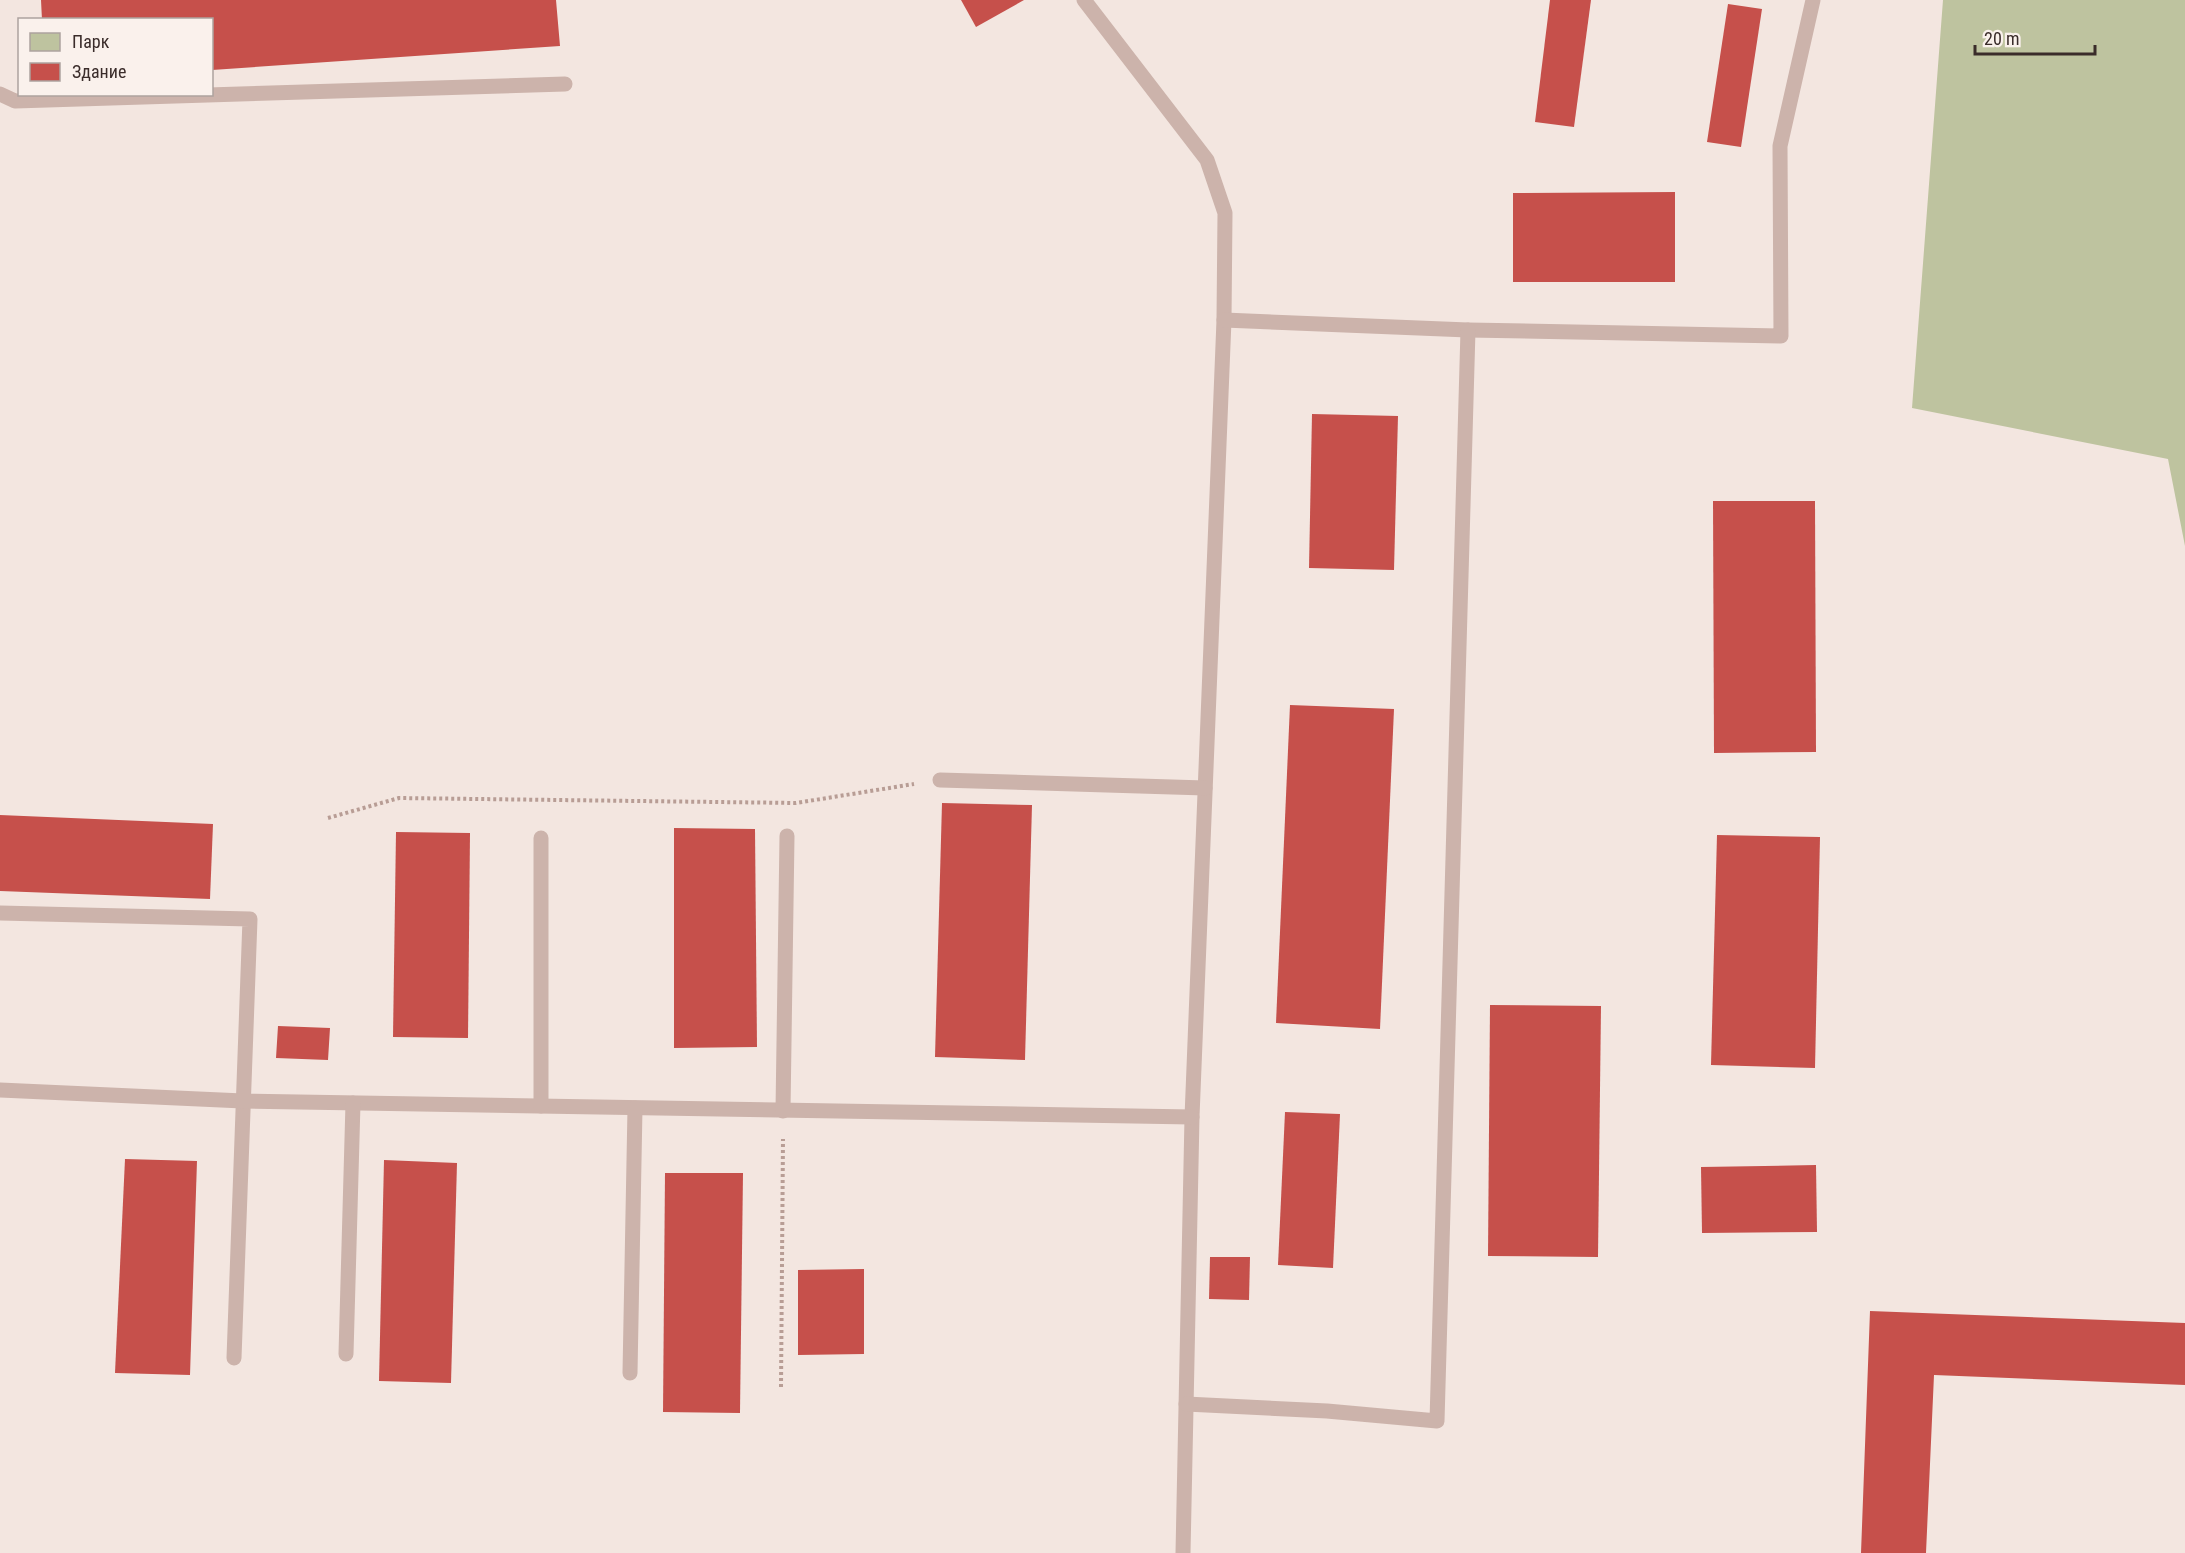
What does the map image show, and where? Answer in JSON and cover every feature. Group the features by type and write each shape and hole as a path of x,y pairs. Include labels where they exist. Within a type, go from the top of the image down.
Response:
{"lane":[{"path":"1084,0 1207,160 1225,213 1224,321 1192,1117 1183,1553"},
{"path":"1224,321 1468,330 1781,336 1780,146 1813,0"},
{"path":"213,95 565,84"},
{"path":"0,94 15,101 177,96"},
{"path":"1186,1404 1327,1411 1437,1421 1468,330"},
{"path":"940,780 1205,788"},
{"path":"783,1111 787,836"},
{"path":"541,838 541,1106"},
{"path":"0,913 250,920 234,1358"},
{"path":"0,1090 243,1101 1192,1117"},
{"path":"346,1354 353,1102"},
{"path":"630,1373 635,1108"}],"path":[{"path":"328,818 399,798 796,803 940,780"},
{"path":"781,1388 783,1111"}],"green space":[{"path":"1943,0 2185,0 2185,546 2168,459 1912,408"}],"building":[{"path":"41,0 556,0 560,46 213,70 213,18 42,18"},
{"path":"961,0 1024,0 976,27"},
{"path":"1550,0 1591,0 1574,127 1535,122"},
{"path":"1728,4 1762,9 1741,147 1707,142"},
{"path":"1675,192 1675,282 1513,282 1513,193"},
{"path":"1312,414 1398,416 1394,570 1309,568"},
{"path":"1713,501 1815,501 1816,752 1714,753"},
{"path":"1290,705 1394,709 1380,1029 1276,1023"},
{"path":"942,803 1032,805 1025,1060 935,1057"},
{"path":"0,815 213,824 210,899 0,891"},
{"path":"674,828 755,829 757,1047 674,1048"},
{"path":"396,832 470,833 468,1038 393,1037"},
{"path":"1717,835 1820,837 1815,1068 1711,1065"},
{"path":"1490,1005 1601,1006 1598,1257 1488,1256"},
{"path":"278,1026 330,1028 328,1060 276,1058"},
{"path":"1285,1112 1340,1114 1333,1268 1278,1265"},
{"path":"125,1159 197,1161 190,1375 115,1373"},
{"path":"384,1160 457,1163 451,1383 379,1381"},
{"path":"1816,1165 1817,1232 1702,1233 1701,1167"},
{"path":"665,1173 743,1173 740,1413 663,1412"},
{"path":"1210,1257 1250,1257 1249,1300 1209,1299"},
{"path":"864,1269 864,1354 798,1355 798,1270"},
{"path":"1870,1311 2185,1323 2185,1385 1934,1375 1926,1553 1861,1553"}]}
